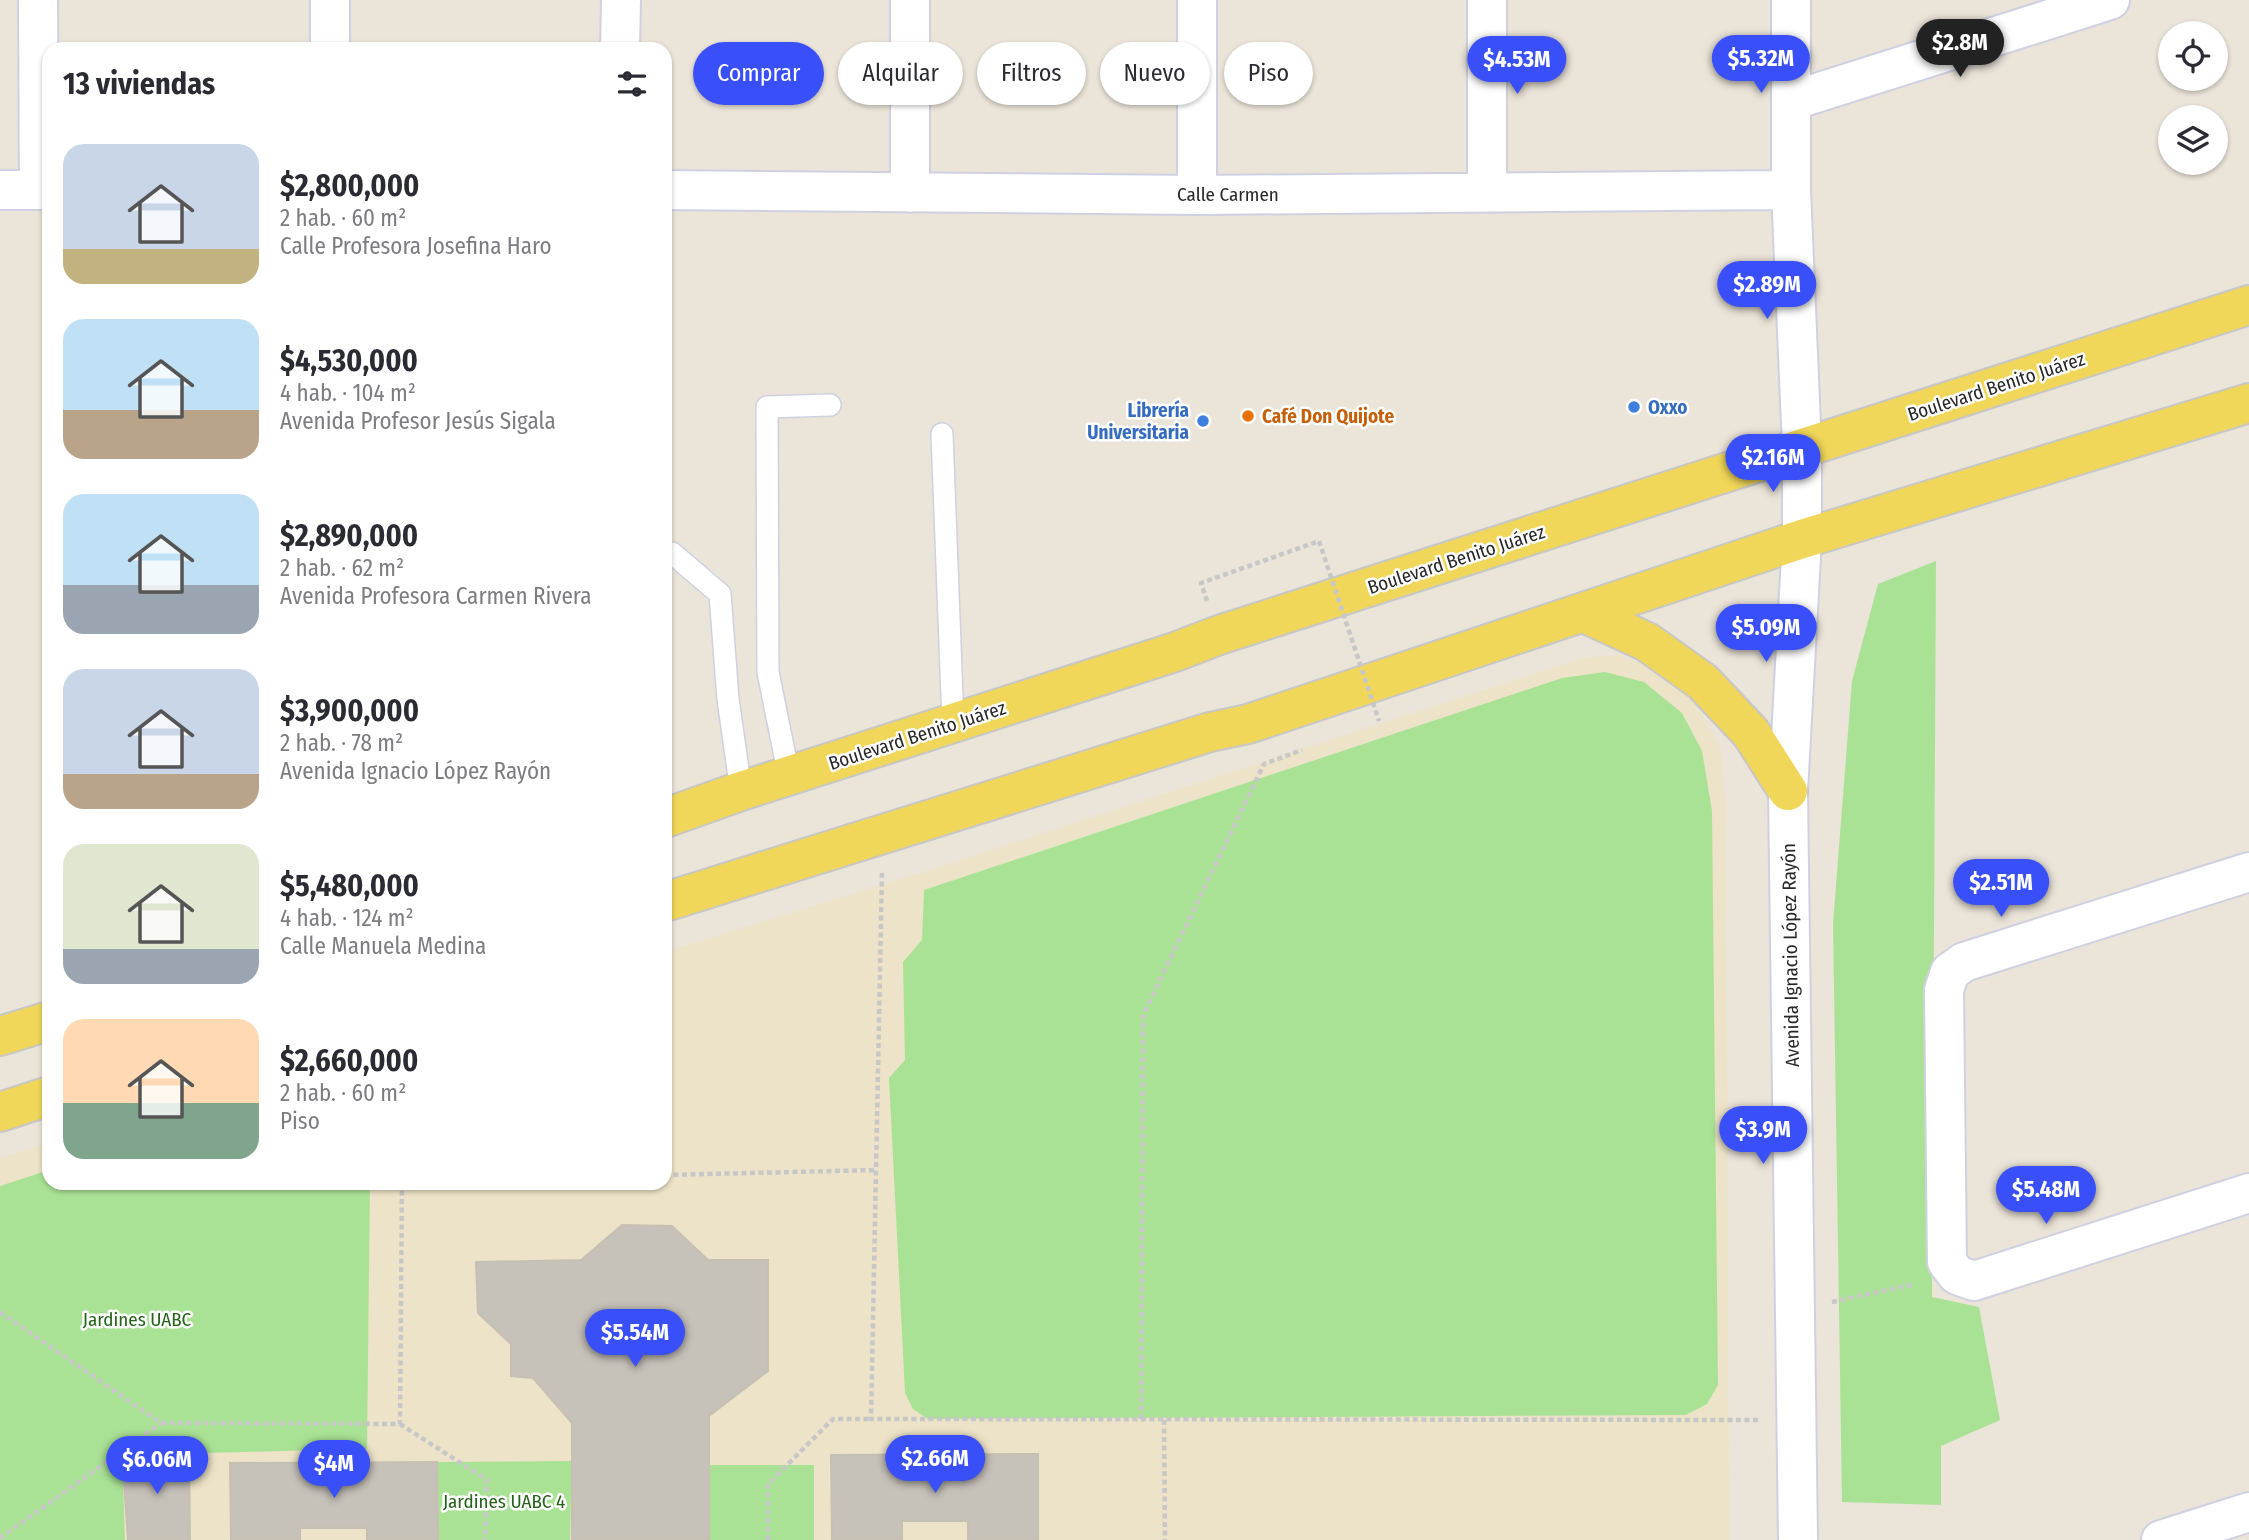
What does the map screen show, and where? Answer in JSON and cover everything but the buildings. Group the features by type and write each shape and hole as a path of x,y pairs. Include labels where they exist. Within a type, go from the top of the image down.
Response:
{"main road":[{"name":"Boulevard Benito Juárez","path":"672,816 1175,652 1219,635 2249,305"},
{"path":"672,900 1209,732 1248,724 1802,539 2249,403"},
{"path":"1584,613 1647,642 1703,682 1751,733 1788,791"},
{"path":"0,1036 42,1023"},
{"path":"0,1112 42,1098"}],"street":[{"path":"38,0 42,127"},
{"path":"330,0 330,42"},
{"path":"621,0 621,42"},
{"path":"910,0 910,193"},
{"path":"1197,0 1197,195"},
{"path":"1487,193 1488,0"},
{"name":"Avenida Ignacio López Rayón","path":"1791,0 1791,190 1802,449 1802,539 1788,791 1798,1540"},
{"path":"1791,101 2110,0"},
{"path":"0,190 42,190"},
{"name":"Calle Carmen","path":"672,190 1197,195 1791,190"},
{"path":"2249,872 1964,962 1950,972 1944,990 1947,1262 1957,1275 1974,1280 2249,1193"},
{"path":"2161,1540 2249,1512"}],"lane":[{"path":"789,776 768,672 767,407 830,405"},
{"path":"942,434 953,723"},
{"path":"672,553 720,594 728,699 741,791"}],"path":[{"path":"1202,583 1319,541 1379,721"},
{"path":"1141,1419 1143,1015 1264,764"},
{"path":"871,1419 883,834"},
{"path":"672,1175 876,1170"},
{"path":"400,1424 402,1190"},
{"path":"1823,1309 1833,1300 1864,1296 1957,1275"},
{"path":"0,1312 161,1423 400,1424 486,1480 485,1540"},
{"path":"768,1540 768,1484 833,1419 1796,1420"},
{"path":"1164,1420 1165,1540"},
{"path":"0,1538 161,1423"}],"shaded area":[{"path":"1618,655 1661,671 1694,702 1720,747 1726,805 1729,1540 0,1540 0,1158 42,1145 42,1190 672,1190 672,950 939,867 1583,658"}],"green space":[{"path":"1936,561 1932,1297 1979,1307 2000,1420 1941,1446 1941,1505 1842,1502 1833,924 1852,681 1878,584"},
{"path":"1605,672 1644,682 1682,713 1702,751 1712,811 1718,1385 1707,1404 1686,1415 928,1419 913,1409 905,1393 889,1078 905,1060 903,962 922,940 924,890 1562,678"},
{"name":"Jardines UABC","path":"42,1172 42,1190 370,1190 367,1449 122,1455 125,1540 0,1540 0,1186"},
{"name":"Jardines UABC 4","path":"572,1461 570,1540 438,1540 437,1462"},
{"path":"709,1465 814,1465 814,1540 710,1540"}],"place":[{"name":"Oxxo","path":"1634,407"},
{"name":"Café Don Quijote","path":"1248,416"},
{"name":"Librería Universitaria","path":"1203,421"}]}
